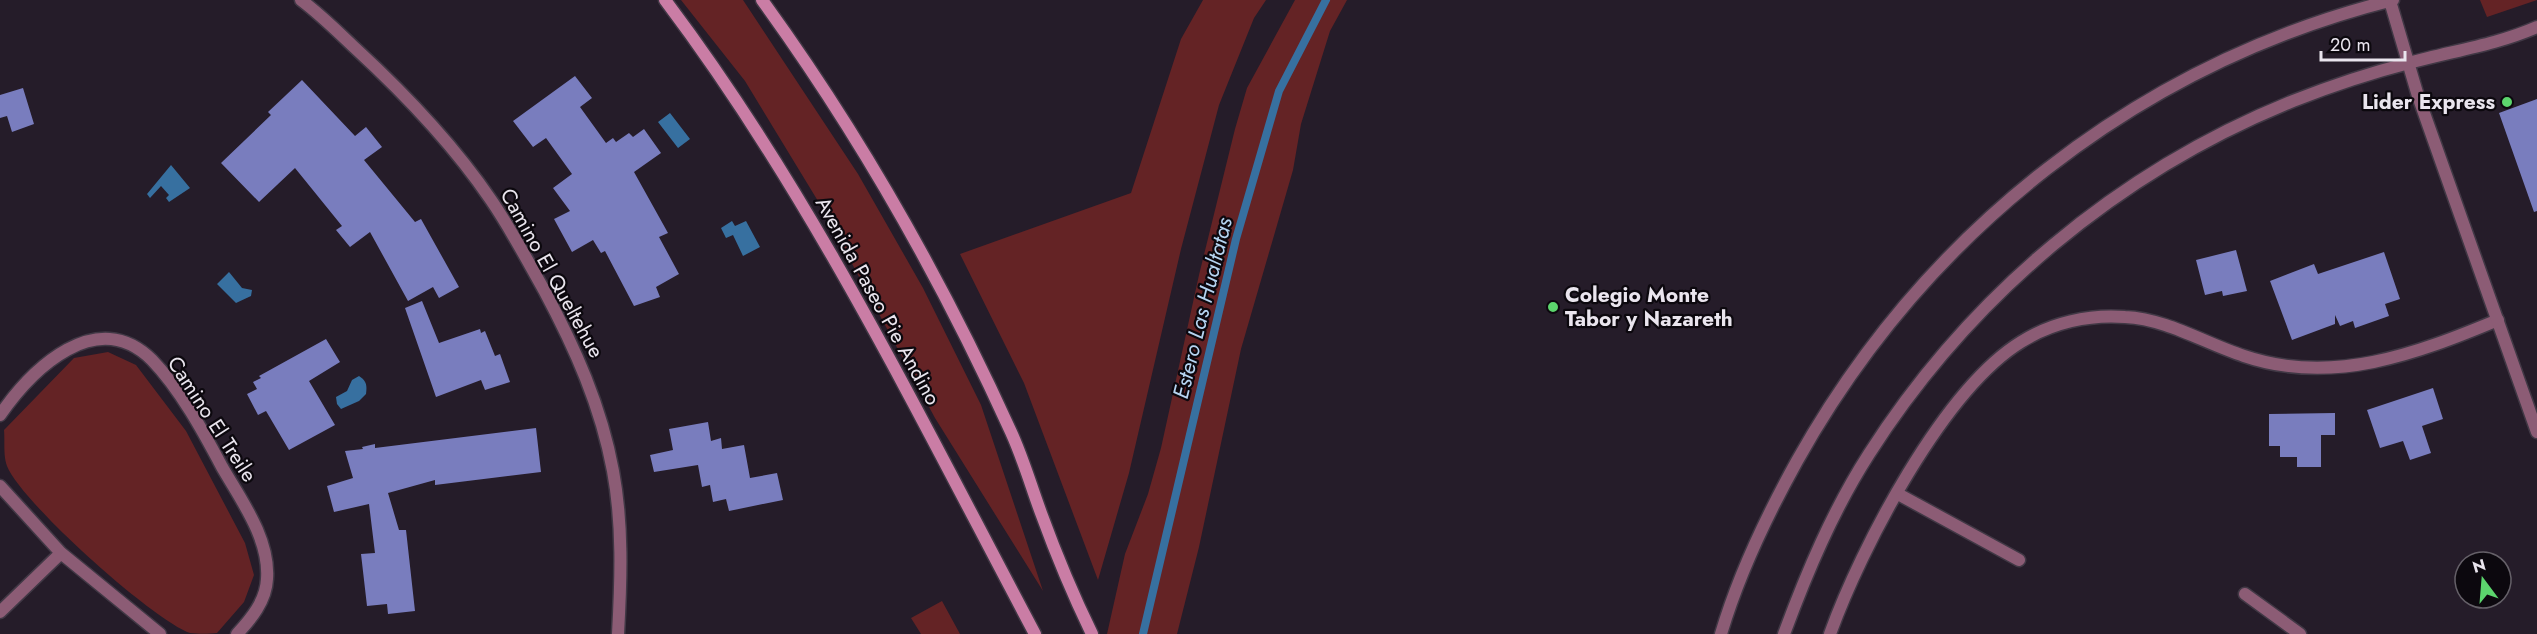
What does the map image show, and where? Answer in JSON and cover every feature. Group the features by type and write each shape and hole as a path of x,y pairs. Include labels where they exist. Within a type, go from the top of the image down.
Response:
{"main road":[{"name":"Avenida Paseo Pie Andino","path":"665,0 769,151 844,274 1035,634"},
{"path":"762,0 837,108 891,198 947,299 1012,434 1042,516 1089,628"}],"street":[{"name":"Camino El Queltehue","path":"301,0 371,63 434,127 460,158 491,200 519,245 575,351 598,409 613,472 620,549 618,634"},
{"path":"1721,634 1757,538 1828,409 1853,371 1919,289 1990,216 2056,160 2152,97 2252,48 2391,0 2407,63 2537,432"},
{"path":"1784,634 1831,522 1868,456 1930,369 1978,313 2003,289 2093,213 2181,154 2218,134 2293,101 2407,63 2487,44 2537,27"},
{"path":"1830,634 1850,582 1932,437 1977,381 2005,353 2020,342 2058,325 2079,320 2105,317 2140,318 2158,322 2247,357 2281,365 2312,368 2344,367 2408,355 2498,320"},
{"name":"Camino El Treile","path":"0,415 47,363 68,348 80,343 108,339 122,342 151,360 178,395 213,451 251,520 263,549 267,579 265,592 255,612 237,634"},
{"path":"0,486 61,553 160,634"},
{"path":"1898,494 2019,560"},
{"path":"0,612 61,553"},
{"path":"2245,594 2300,634"}],"shaded area":[{"path":"681,0 743,0 858,174 923,288 981,405 1043,591 935,418 821,206 745,81"},
{"path":"1203,0 1266,0 1254,18 1219,105 1181,249 1129,473 1098,580 1024,383 960,254 1131,193 1181,39"},
{"path":"1295,0 1347,0 1330,31 1301,124 1293,170 1241,349 1199,547 1177,634 1107,634 1125,554 1148,494 1161,448 1199,275 1247,88"},
{"path":"2480,0 2537,0 2487,17"},
{"path":"108,352 136,365 186,431 245,543 254,575 244,602 217,633 190,633 172,624 120,584 61,531 36,505 17,483 7,466 4,430 74,358"},
{"path":"942,601 960,634 921,634 911,618"}],"water":[{"path":"670,113 690,139 678,148 658,122"},
{"path":"171,165 190,188 169,202 166,198 169,195 161,186 150,198 147,194"},
{"path":"732,221 735,226 746,221 760,247 743,256 733,235 726,238 721,228"},
{"path":"229,272 242,288 252,290 251,296 236,303 217,284"},
{"path":"359,376 366,384 366,394 359,401 341,409 336,397 347,391 352,380"}],"building":[{"path":"575,76 592,98 580,107 606,143 613,138 616,142 629,133 633,137 644,129 661,153 634,172 668,233 659,237 679,274 656,287 660,297 634,306 605,251 601,253 593,240 572,252 554,219 570,211 553,188 572,174 546,138 533,147 513,121"},
{"path":"302,80 355,136 366,127 382,147 364,160 415,222 421,219 459,287 439,298 433,287 408,301 370,232 350,247 336,230 342,226 295,168 259,202 221,163 271,115 268,112"},
{"path":"23,88 34,124 12,132 7,116 0,118 0,95"},
{"path":"2537,99 2537,211 2534,212 2499,113"},
{"path":"2236,250 2247,291 2223,296 2222,291 2205,295 2196,260"},
{"path":"2384,252 2400,299 2385,304 2389,316 2355,328 2353,321 2340,326 2335,315 2335,324 2292,340 2270,281 2314,264 2318,274"},
{"path":"422,301 439,343 480,329 481,333 485,331 495,356 500,354 510,382 485,390 481,380 436,397 405,308"},
{"path":"326,339 340,362 309,381 335,425 289,450 266,411 258,415 247,394 257,389 253,382 261,378 259,376"},
{"path":"2433,388 2443,419 2422,426 2431,453 2410,460 2403,441 2380,448 2367,410"},
{"path":"2335,413 2335,435 2321,435 2321,467 2297,467 2297,457 2280,457 2280,446 2269,446 2269,414"},
{"path":"708,422 711,441 721,438 722,449 744,445 750,478 777,473 783,500 729,511 726,499 713,502 710,485 702,487 698,465 654,472 650,455 673,450 669,429"},
{"path":"536,428 541,472 435,485 435,480 388,493 399,530 406,530 415,611 388,614 387,604 367,606 361,554 375,553 369,504 334,512 327,486 353,478 345,451 363,449 362,447 375,444 375,448"}],"waterway":[{"name":"Estero Las Hualtatas","path":"1143,634 1236,239 1279,91 1326,0"}],"place":[{"name":"Lider Express","path":"2507,102"},
{"name":"Colegio Monte Tabor y Nazareth","path":"1553,307"}]}
